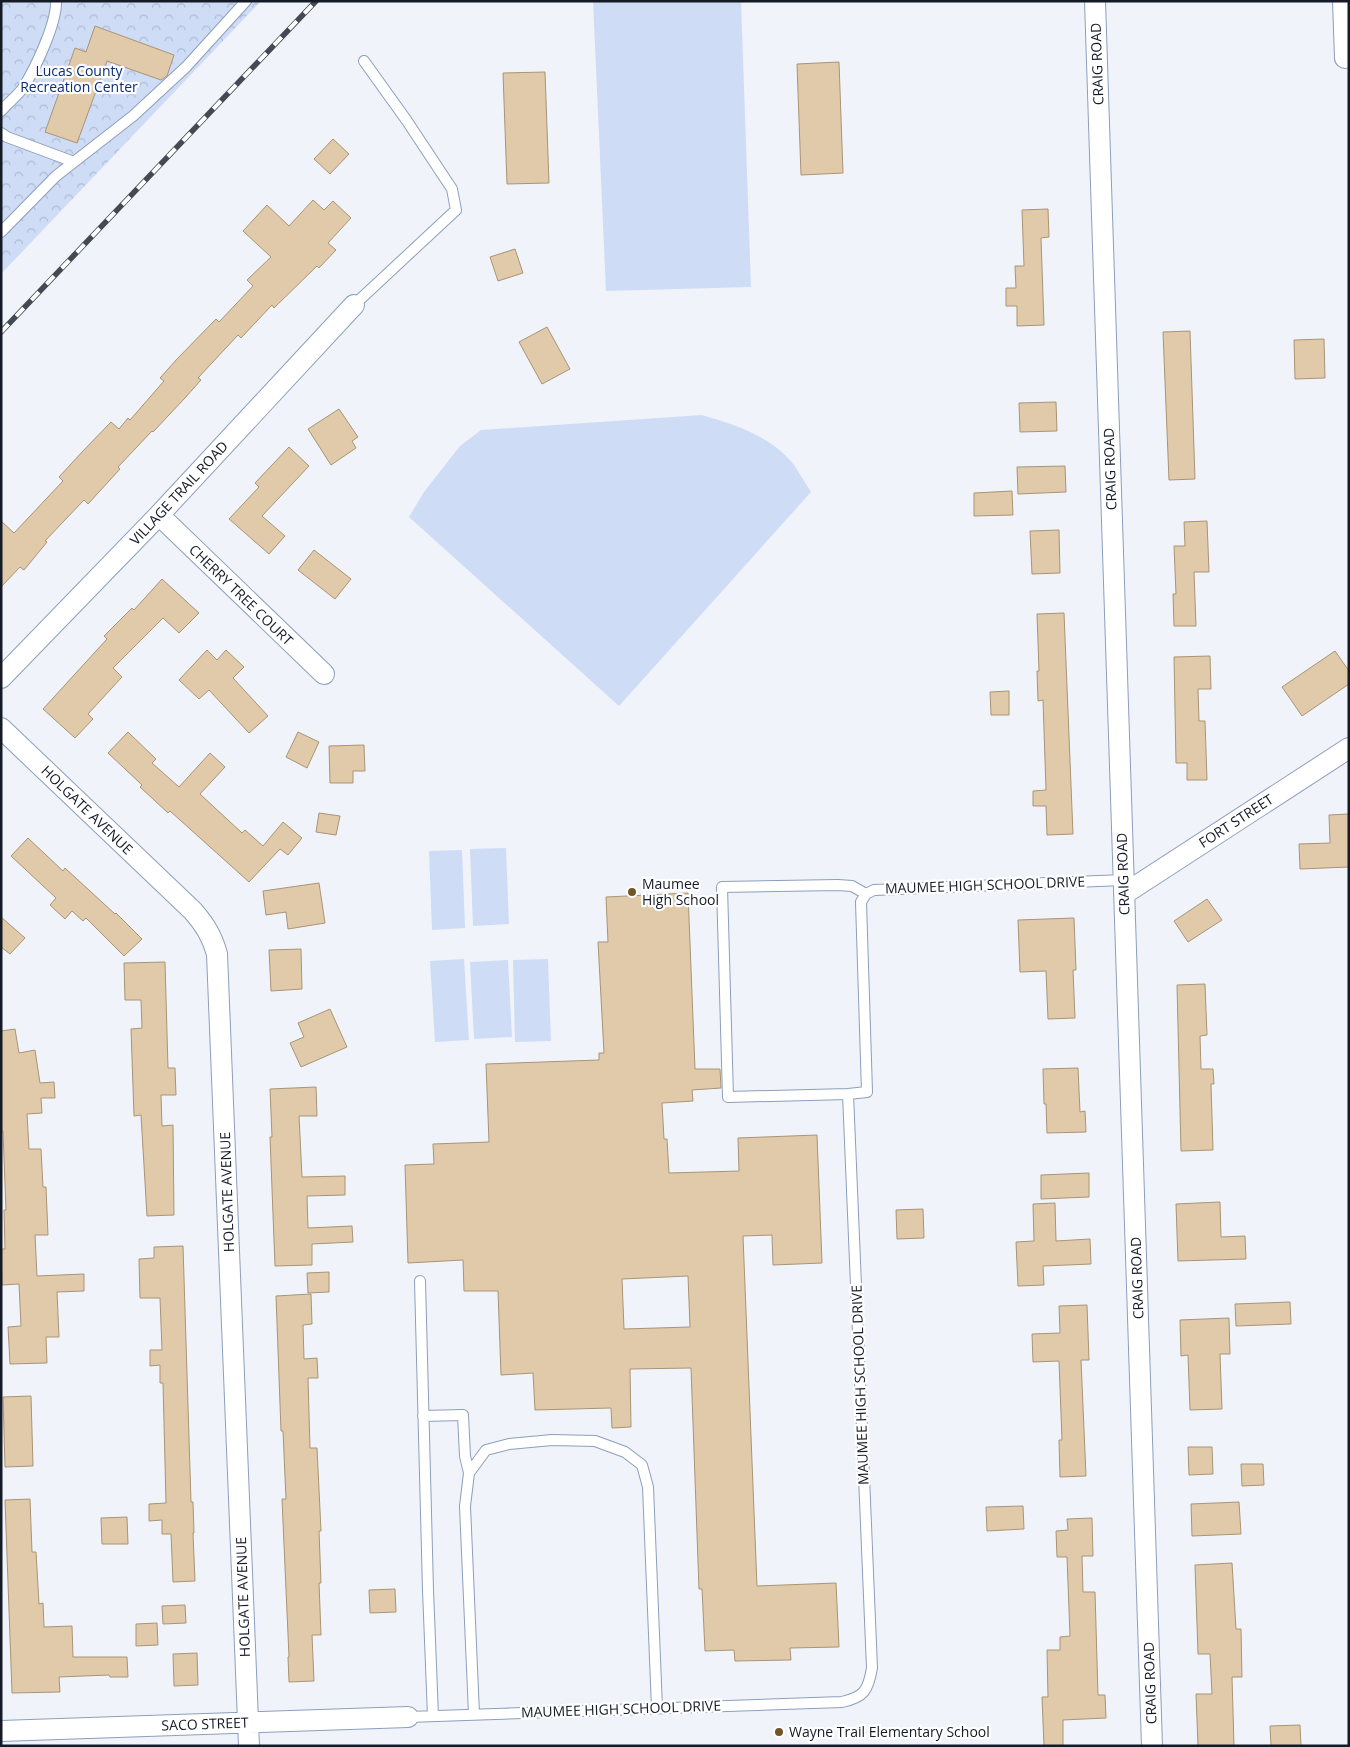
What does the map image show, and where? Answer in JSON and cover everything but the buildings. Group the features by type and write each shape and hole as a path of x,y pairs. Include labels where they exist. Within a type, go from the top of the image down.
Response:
{"street":[{"name":"CRAIG ROAD","path":"1095,1 1152,1746"},
{"path":"1343,1 1347,56"},
{"name":"VILLAGE TRAIL ROAD","path":"1,678 158,515 354,305"},
{"name":"CHERRY TREE COURT","path":"158,515 324,674"},
{"name":"HOLGATE AVENUE","path":"1,728 193,911 206,925 212,936 217,954 249,1746"},
{"name":"FORT STREET","path":"1124,887 1349,748"},
{"name":"SACO STREET","path":"1,1732 408,1717"}],"lane":[{"path":"1,110 22,89 43,49 56,10 56,1"},
{"path":"1,232 56,176 133,116 179,73 246,1"},
{"path":"354,305 456,210 452,188 408,121 364,61"},
{"path":"1,133 7,137 74,162"},
{"path":"848,1094 728,1097 722,888 838,885 852,886 866,894"},
{"name":"MAUMEE HIGH SCHOOL DRIVE","path":"408,1717 842,1702 853,1700 864,1694 872,1668 848,1094 867,1092 861,902 866,894 874,890 1124,887"},
{"path":"420,1281 433,1716"},
{"path":"423,1416 463,1415 465,1456 469,1473 465,1506 474,1714"},
{"path":"469,1473 486,1450 509,1444 552,1440 595,1442 625,1452 642,1466 648,1487 657,1708"}],"green space":[{"name":"Lucas County Recreation Center","path":"1,1 261,1 1,274"},
{"path":"593,1 741,1 751,287 606,291"},
{"path":"702,415 752,433 775,446 794,465 811,492 619,706 409,517 424,492 460,446 481,430"},
{"path":"506,848 509,924 473,926 470,849"},
{"path":"462,850 465,928 432,930 429,851"},
{"path":"464,959 469,1040 435,1042 430,961"},
{"path":"548,959 551,1041 515,1042 513,960"},
{"path":"508,960 512,1037 474,1039 470,962"}],"railway":[{"path":"1,332 316,1"}],"place":[{"name":"Maumee High School","path":"632,892"},
{"name":"Wayne Trail Elementary School","path":"779,1732"}]}
